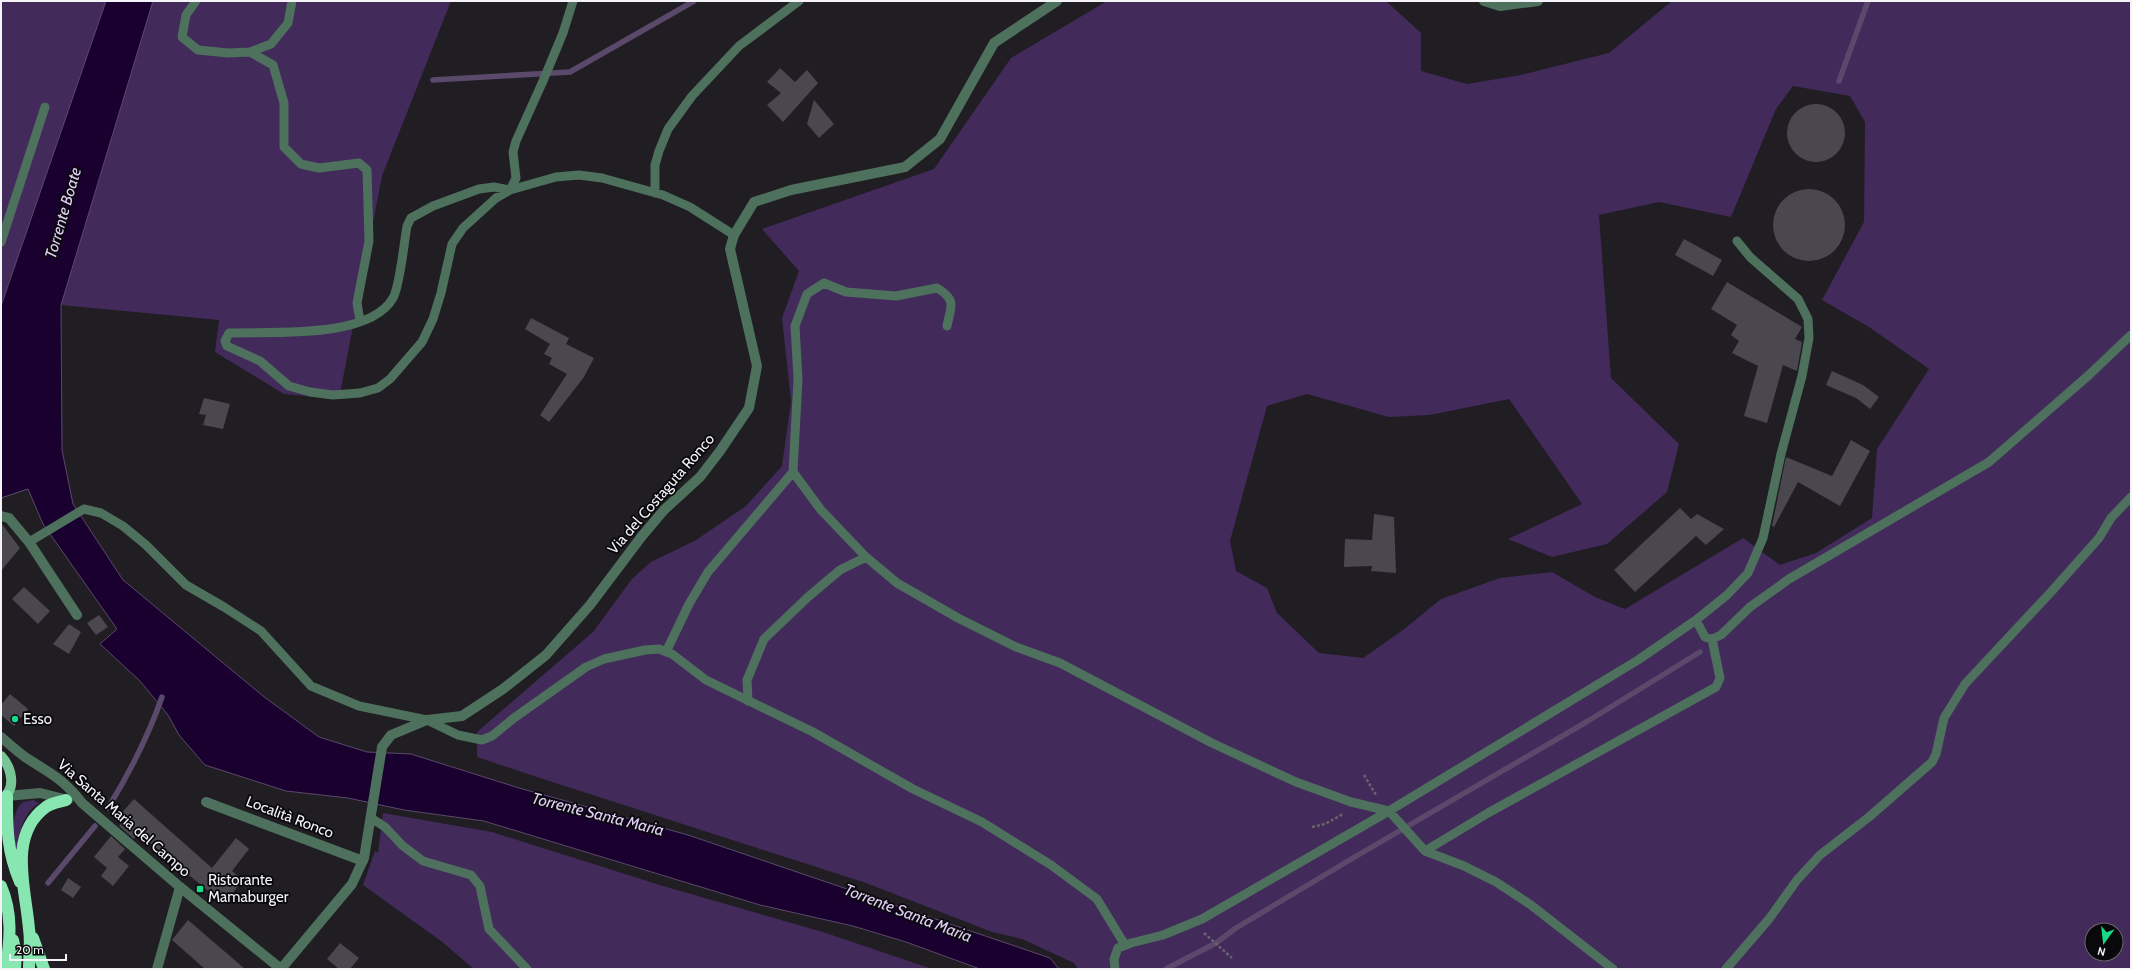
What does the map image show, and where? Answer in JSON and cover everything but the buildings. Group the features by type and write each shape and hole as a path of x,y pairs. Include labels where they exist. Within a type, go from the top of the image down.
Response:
{"highway":[{"path":"4,798 11,861 25,895"},
{"path":"29,969 30,930 21,854 25,836 38,814 47,806 66,800"},
{"path":"1,886 9,909 10,935 8,968"},
{"path":"30,930 44,969"},
{"path":"39,956 39,969"}],"main road":[{"path":"1,756 8,763 12,785 4,798"}],"street":[{"name":"Via del Costaguta Ronco","path":"371,817 382,746 391,736 427,720 462,716 503,689 546,655 590,605 642,536 664,510 700,477 720,452 749,408 757,366 730,250 734,235 754,202 791,190 905,167 940,139 994,43 1057,1"},
{"path":"1484,1 1500,6 1538,1"},
{"path":"1,516 9,518 29,542 77,615"},
{"name":"Via Santa Maria del Campo","path":"1,737 25,757 55,775 72,790 82,803 180,887 281,969"},
{"path":"4,798 40,793 82,803"},
{"name":"Località Ronco","path":"206,802 363,861"},
{"path":"281,969 352,884 363,861 371,817"},
{"path":"157,969 180,887"}],"lane":[{"path":"196,1 186,15 182,37 198,50 228,53 250,52 271,44 288,23 292,1"},
{"path":"510,190 516,178 513,152 516,141 544,81 563,33 573,1"},
{"path":"654,193 655,165 659,150 668,128 692,96 739,46 799,1"},
{"path":"250,52 273,65 284,103 284,147 301,164 319,168 359,163 367,170 369,241 357,304 360,321"},
{"path":"1,242 45,107"},
{"path":"510,190 494,187 480,189 433,206 411,218 407,226 394,298 370,318 314,332 229,333 226,340 227,346 260,361 288,386 333,395 360,393 378,388 390,379 422,342 433,319 441,293 452,244 463,228 496,198 510,190 556,177 579,175 602,178 654,193 690,207 734,235"},
{"path":"1115,969 1114,959 1118,948 1163,936 1202,919 1638,660 1696,620 1727,595 1748,573 1763,538 1781,454 1802,376 1809,338 1808,320 1798,300 1750,258 1737,241"},
{"path":"666,652 689,604 708,572 793,472 798,379 795,326 807,294 824,283 846,292 896,296 937,288 948,295 951,304 946,326"},
{"path":"1696,620 1705,636 1712,639 1721,635 1750,607 1789,579 1989,462 2089,375 2131,335"},
{"path":"793,472 821,510 866,557 897,583 958,618 1010,644 1060,662 1212,743 1296,782 1351,802 1385,810 1396,819 1424,851 1464,866 1496,882 1531,905 1613,969"},
{"path":"1726,969 1769,919 1797,880 1820,855 1869,817 1932,762 1936,754 1944,718 1964,684 2051,592 2099,538 2111,518 2131,497"},
{"path":"29,542 84,509 101,513 123,526 146,545 186,585 261,631 311,686 359,706 427,720 458,735 482,740 492,736 514,718 586,667 604,659 644,650 659,649 672,654 706,680 814,732 913,789 982,822 1051,865 1097,899 1125,945"},
{"path":"748,701 747,680 764,639 808,597 840,570 866,557"},
{"path":"1424,851 1488,813 1716,686 1720,678 1712,639"},
{"path":"371,817 385,828 403,846 423,861 471,875 480,886 489,929 527,969"}],"path":[{"path":"1364,775 1376,791 1385,810"},
{"path":"1312,827 1325,824 1356,807 1366,806"},
{"path":"1203,932 1232,958"}],"shaded area":[{"path":"1,1 451,1 382,176 339,399 284,394 215,352 219,320 61,305 10,278 1,306"},
{"path":"1107,1 1386,1 1421,33 1421,71 1467,84 1521,75 1609,53 1672,1 2131,1 2131,969 1078,969 1074,963 1022,939 992,932 866,883 477,757 477,732 593,632 632,579 651,562 696,540 746,506 782,466 791,401 782,318 799,271 762,229 934,169 1011,58","holes":["1793,86 1850,96 1865,122 1864,222 1822,300 1869,327 1929,369 1877,449 1872,518 1816,553 1780,565 1743,538 1625,609 1595,597 1552,572 1500,578 1441,599 1403,630 1363,658 1319,653 1277,613 1267,588 1236,571 1230,541 1267,406 1307,394 1389,417 1430,415 1509,399 1582,504 1508,539 1552,557 1607,544 1667,492 1679,444 1611,378 1599,215 1659,202 1731,217 1776,109"]},
{"path":"33,800 39,803 33,807 25,818 21,830 18,850 13,835 15,816 20,804"},
{"path":"383,813 492,832 663,886 826,933 932,969 474,969 441,941 363,885 375,851 378,853"}],"water":[{"path":"106,1 153,1 61,305 62,450 73,504 123,580 263,696 319,737 367,752 411,754 519,788 688,835 1050,958 1059,969 980,969 906,942 853,926 760,905 484,821 404,810 348,798 286,791 205,765 179,735 168,715 140,681 100,644 117,629 43,524 28,489 1,498 1,306"}],"waterway":[{"path":"433,80 570,72 694,1"},
{"path":"1839,81 1868,1"},
{"path":"1166,969 1216,943 1236,928 1588,721 1700,652"},
{"path":"108,808 138,754 162,697"},
{"path":"48,883 95,826"}],"place":[{"name":"Esso","path":"15,719"},
{"name":"Ristorante Mamaburger","path":"200,889"}],"water label":[{"name":"Torrente Boate","path":"63,213"},
{"name":"Torrente Santa Maria","path":"598,814"},
{"name":"Torrente Santa Maria","path":"908,913"}]}
